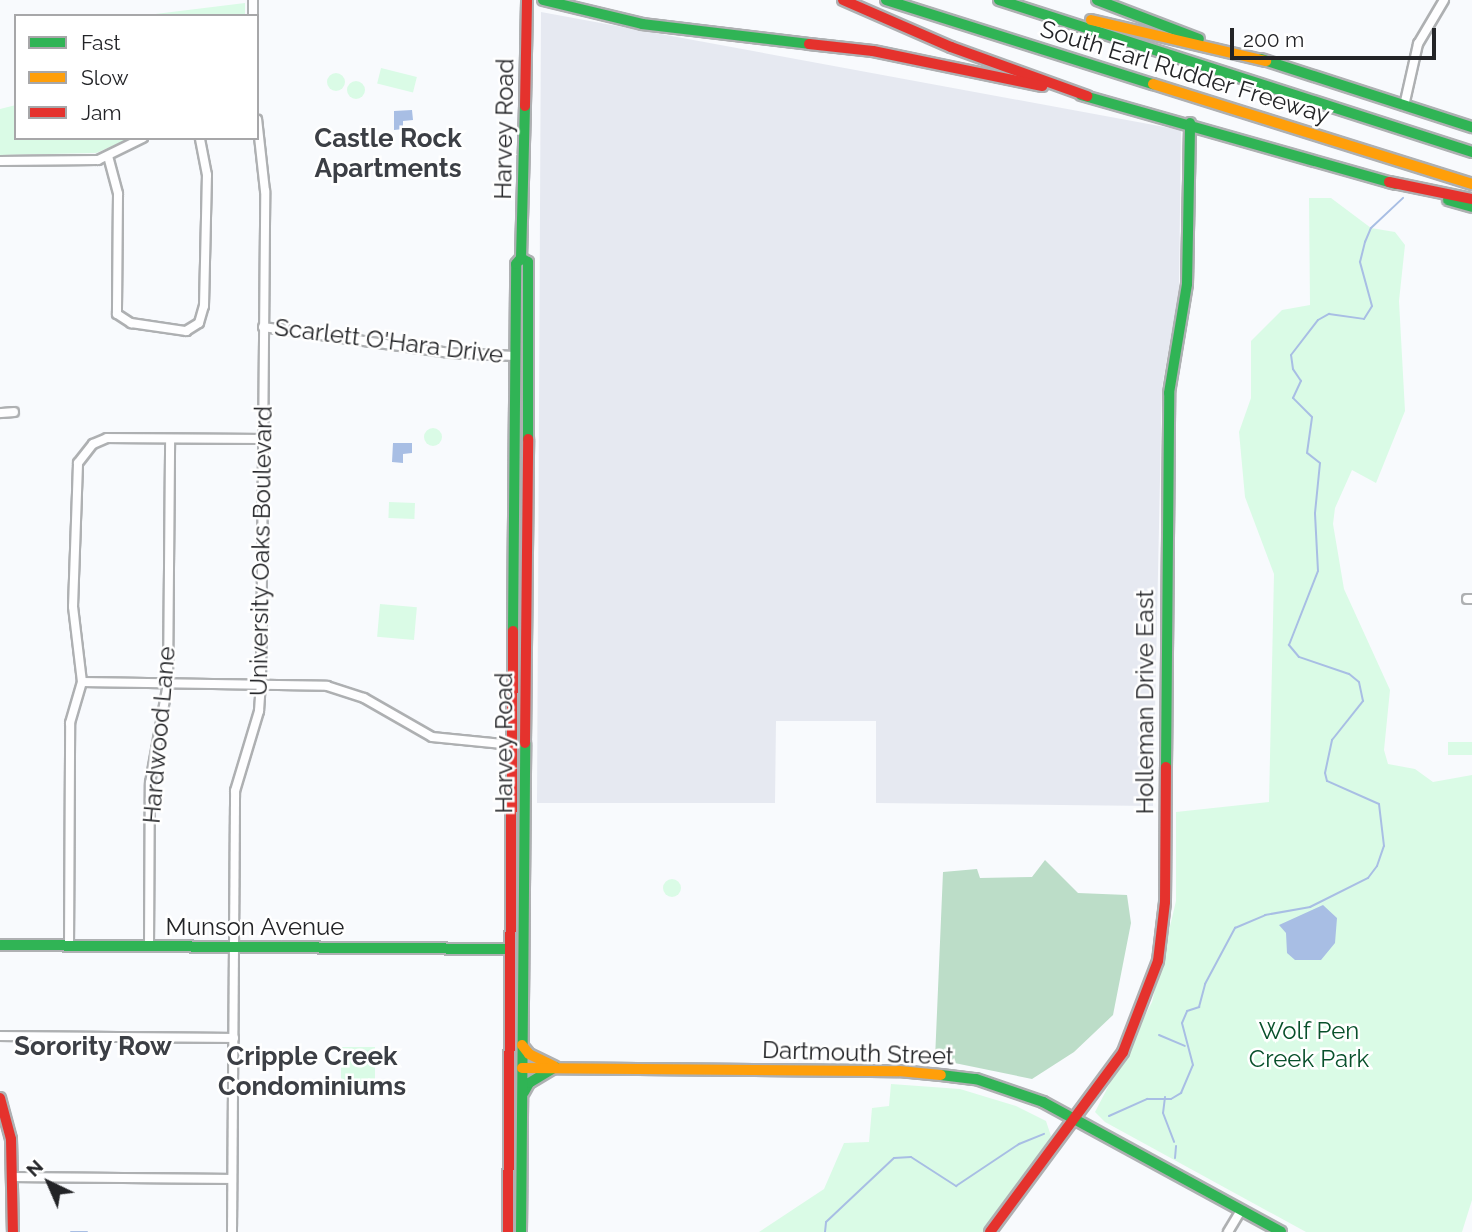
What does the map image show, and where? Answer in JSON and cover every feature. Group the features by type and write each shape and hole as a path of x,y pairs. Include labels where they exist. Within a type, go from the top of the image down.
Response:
{"main road":[{"name":"Harvey Road","path":"508,1232 516,264 522,258 527,0"},
{"path":"542,0 578,10 734,37 873,51 1087,96 1190,122 1472,207"},
{"path":"568,0 578,10"},
{"path":"843,0 951,47 1087,96"},
{"name":"South Earl Rudder Freeway","path":"886,0 1472,184"},
{"path":"1097,0 1266,61 1472,127"},
{"path":"1005,2 1266,61"},
{"name":"South Earl Rudder Freeway","path":"1005,2 1472,152"},
{"name":"Holleman Drive East","path":"990,1232 1111,1073 1139,1022 1156,971 1163,925 1169,393 1187,284 1190,122"},
{"path":"1389,182 1472,199"},
{"name":"Harvey Road","path":"521,1232 528,388 528,261 522,258"},
{"path":"515,356 521,358 521,382 528,388"},
{"path":"514,524 527,522"},
{"path":"514,637 520,646 520,676 526,681"},
{"path":"513,744 518,747 519,776 525,784"},
{"path":"523,986 516,956 510,949 524,921"},
{"name":"Munson Avenue","path":"0,945 236,949 510,949"},
{"path":"509,1097 522,1068 510,1035"},
{"path":"522,1045 529,1054 556,1067"},
{"path":"522,1098 529,1083 556,1067"},
{"name":"Dartmouth Street","path":"522,1068 899,1071 976,1079 1042,1101 1280,1232"},
{"path":"0,1098 11,1139 14,1177 13,1232"},
{"path":"509,1203 515,1207 515,1232"}],"street":[{"path":"1404,106 1418,44 1444,0"},
{"name":"University Oaks Boulevard","path":"232,1232 235,790 259,711 261,684 265,191 259,137"},
{"path":"0,161 83,161 108,156 139,140"},
{"path":"108,156 118,194 117,314 131,323 186,331 199,323 204,306 207,175 200,140"},
{"name":"Scarlett O'Hara Drive","path":"263,327 450,353 515,356"},
{"path":"0,413 14,412"},
{"name":"Hardwood Lane","path":"149,947 150,783 168,683 170,439"},
{"path":"69,946 70,723 82,682 73,607 78,463 99,440 262,439"},
{"path":"82,682 332,687 367,700 432,737 513,744"},
{"path":"0,1036 234,1038"},
{"path":"14,1177 232,1179"},
{"path":"1228,1232 1241,1210"}],"shaded area":[{"path":"541,12 1181,130 1179,291 1162,387 1153,806 876,803 876,721 776,721 775,803 537,803"}],"green space":[{"path":"245,3 245,14 155,14"},
{"path":"381,68 417,77 413,92 377,84"},
{"path":"332,73 340,73 345,82 343,89 332,91 327,86 327,78"},
{"path":"352,81 360,81 365,90 363,97 352,99 347,94 347,86"},
{"path":"14,106 14,140 126,140 96,153 0,155 0,109"},
{"name":"Wolf Pen Creek Park","path":"1309,198 1331,198 1371,228 1395,232 1405,245 1399,301 1405,411 1376,483 1352,470 1335,508 1333,524 1344,589 1390,690 1384,750 1388,764 1415,769 1433,782 1472,775 1472,1200 1462,1232 1306,1232 1105,1122 1095,1112 1152,1002 1176,901 1176,812 1269,802 1274,574 1245,497 1239,432 1251,398 1251,341 1282,310 1310,305"},
{"path":"433,428 439,431 442,437 439,443 433,446 427,443 424,437 427,431"},
{"path":"389,502 415,503 414,519 388,518"},
{"path":"380,604 417,607 414,640 377,637"},
{"path":"1448,742 1472,742 1472,755 1448,755"},
{"path":"1045,860 1078,893 1127,895 1131,923 1113,1015 1074,1052 1032,1079 935,1059 943,872 977,869 980,878 1032,877"},
{"path":"672,879 678,882 681,888 678,894 672,897 666,894 663,888 666,882"},
{"path":"341,1047 375,1047 375,1085 341,1085"},
{"path":"891,1084 960,1089 1016,1106 1046,1121 1051,1136 1041,1156 985,1232 759,1232 824,1189 844,1143 869,1142 872,1108 889,1106"}],"water":[{"path":"412,110 413,120 403,121 403,129 394,130 394,111"},
{"path":"393,443 412,443 412,453 403,454 403,463 392,462"},
{"path":"1323,905 1337,918 1335,943 1321,960 1295,960 1287,953 1286,933 1279,925"}],"waterway":[{"path":"1109,1116 1147,1099 1171,1099 1181,1093 1193,1065 1182,1023 1187,1011 1199,1007 1205,984 1235,928 1265,915 1310,907 1368,878 1377,866 1384,846 1379,804 1327,781 1325,773 1332,740 1363,701 1359,682 1349,674 1299,657 1289,645 1318,571 1315,513 1320,463 1307,453 1312,417 1293,398 1301,381 1293,369 1291,355 1318,320 1329,314 1364,319 1372,306 1360,262 1365,242 1371,228 1403,198"},
{"path":"1159,1035 1185,1046"},
{"path":"1165,1097 1163,1113 1174,1142"},
{"path":"825,1232 826,1222 894,1158 911,1157 956,1186 1019,1144 1044,1134"},
{"path":"1175,1158 1176,1146"},
{"path":"71,1232 87,1232"}],"traffic: fast":[{"path":"543,0 642,24 809,44"},
{"path":"886,0 1153,84"},
{"path":"999,0 1472,152"},
{"path":"1097,0 1199,39"},
{"path":"1261,59 1472,127"},
{"path":"1081,95 1396,184"},
{"path":"513,631 516,264 521,258 525,106"},
{"path":"1166,767 1169,393 1187,284 1190,123"},
{"path":"1448,200 1472,207"},
{"path":"521,258 528,262 528,439"},
{"path":"521,1232 525,743"},
{"path":"0,945 510,949"},
{"path":"524,1092 529,1083 556,1067"},
{"path":"941,1075 976,1079 1043,1102 1281,1232"}],"traffic: slow":[{"path":"1091,20 1266,61"},
{"path":"1153,84 1472,184"},
{"path":"522,1045 529,1054 554,1066"},
{"path":"522,1068 899,1071 941,1075"}],"traffic: jam":[{"path":"525,106 527,0"},
{"path":"843,0 951,47 1087,96"},
{"path":"809,44 873,51 1042,86"},
{"path":"1389,182 1472,199"},
{"path":"525,743 528,439"},
{"path":"508,1232 513,631"},
{"path":"990,1232 1123,1052 1158,961 1165,902 1166,767"},
{"path":"0,1098 11,1139 13,1232"}],"district":[{"name":"Castle Rock Apartments","path":"388,154"},
{"name":"Sorority Row","path":"93,1047"},
{"name":"Cripple Creek Condominiums","path":"312,1072"}]}
